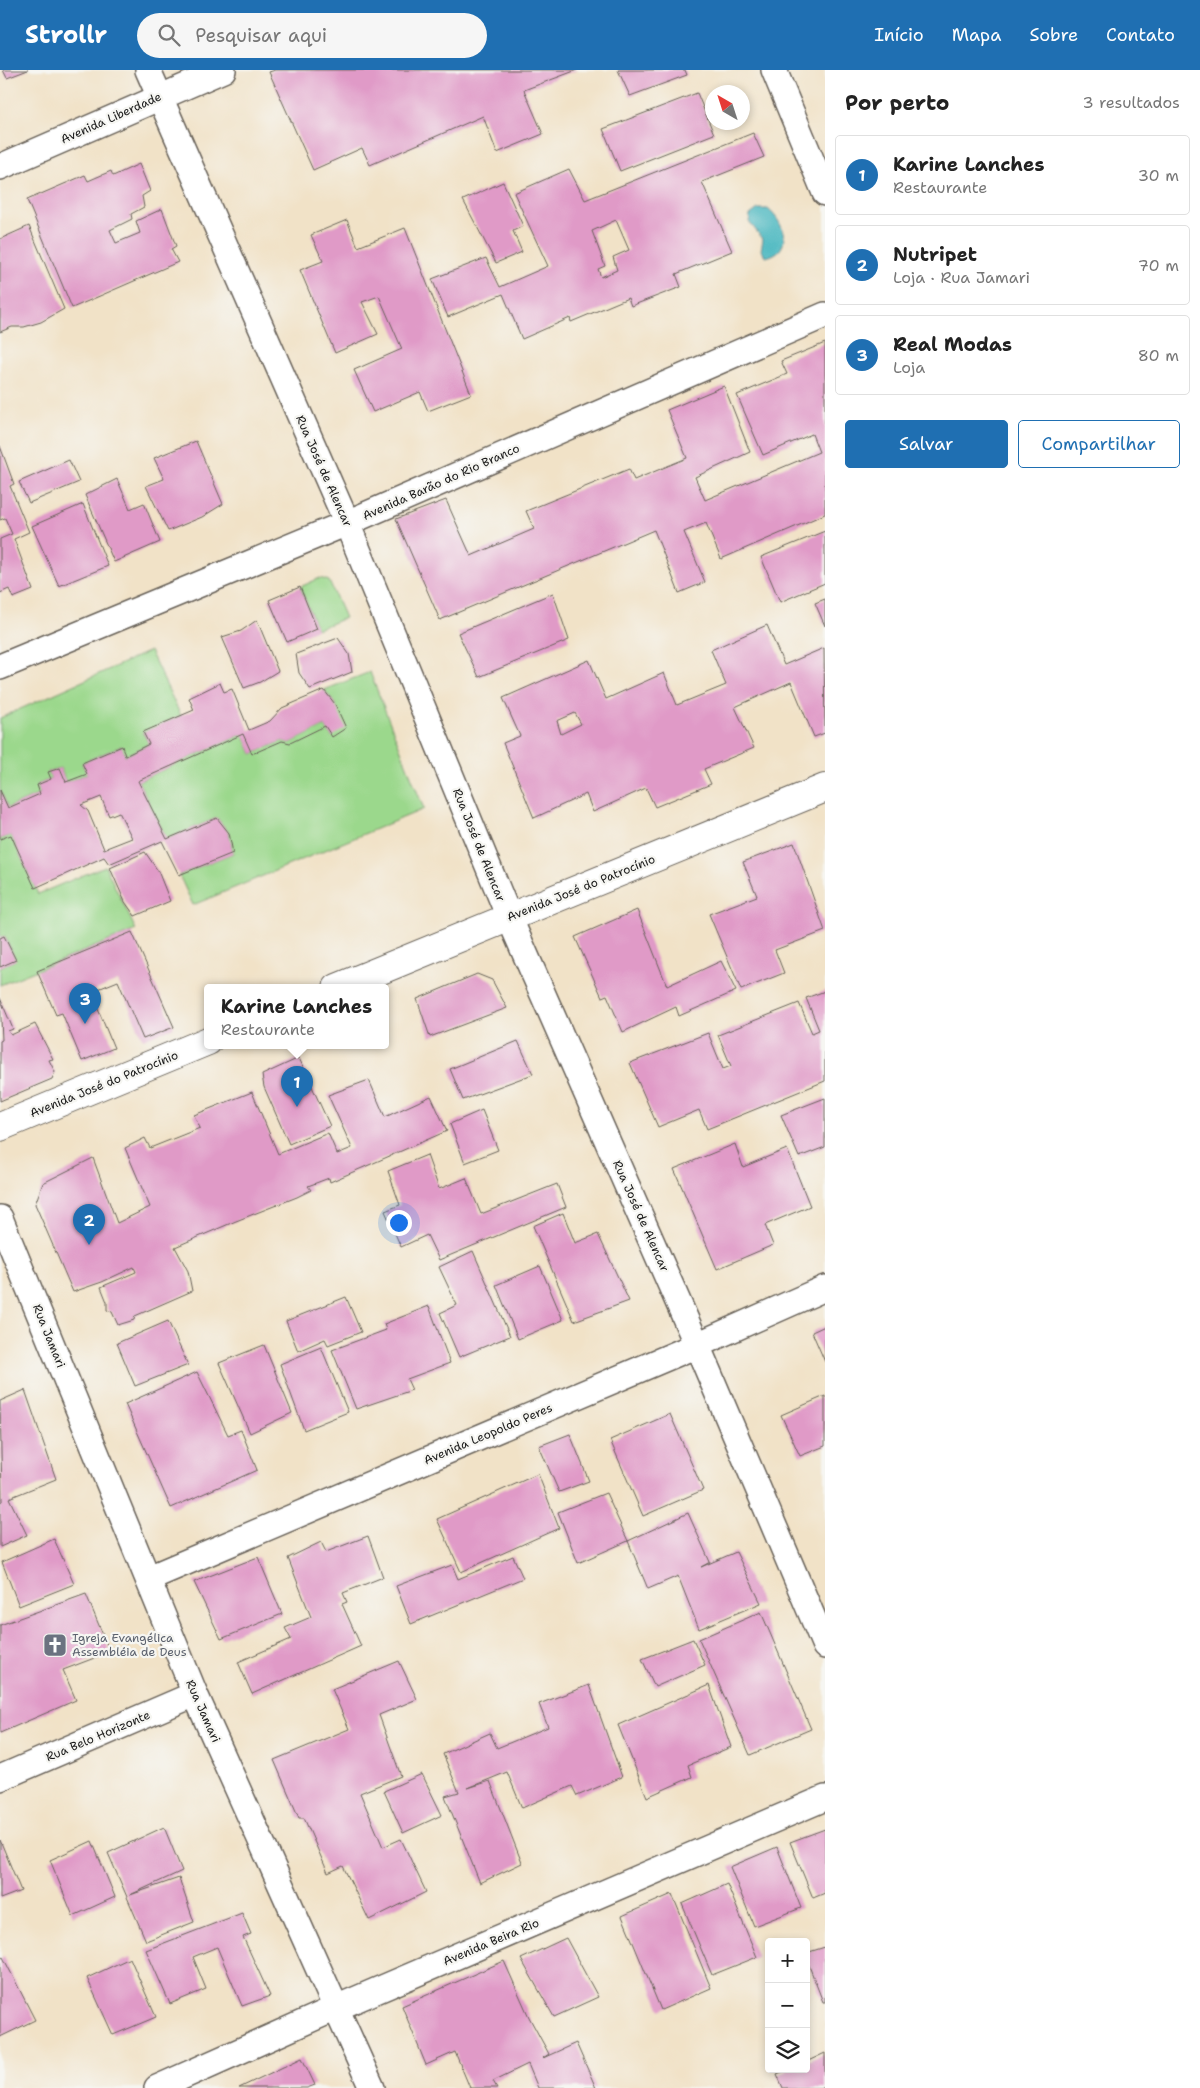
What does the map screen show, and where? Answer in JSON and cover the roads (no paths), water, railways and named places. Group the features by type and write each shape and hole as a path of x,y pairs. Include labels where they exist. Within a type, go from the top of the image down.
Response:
{"street":[{"name":"Rua José de Alencar","path":"148,70 347,523 509,917 697,1345 825,1646"},
{"name":"Avenida Liberdade","path":"0,167 222,70"},
{"path":"774,70 825,193"},
{"name":"Avenida Barão do Rio Branco","path":"0,667 347,523 825,315"},
{"name":"Avenida José do Patrocínio","path":"347,984 825,788"},
{"name":"Avenida José do Patrocínio","path":"0,1128 204,1043"},
{"name":"Rua Jamari","path":"0,1218 195,1694 372,2088"},
{"name":"Avenida Leopoldo Peres","path":"149,1578 697,1345 825,1288"},
{"name":"Rua Belo Horizonte","path":"0,1778 195,1694"},
{"name":"Avenida Beira Rio","path":"157,2088 336,2008 825,1798"}],"water":[{"path":"758,209 768,209 774,215 779,222 784,236 781,249 775,254 766,257 761,250 763,239 749,222 750,215"}],"place":[{"name":"Real Modas","path":"85,1024"},
{"name":"Karine Lanches","path":"297,1107"},
{"name":"Nutripet","path":"89,1245"},
{"name":"Igreja Evangélica Assembléia de Deus","path":"55,1645"}]}
